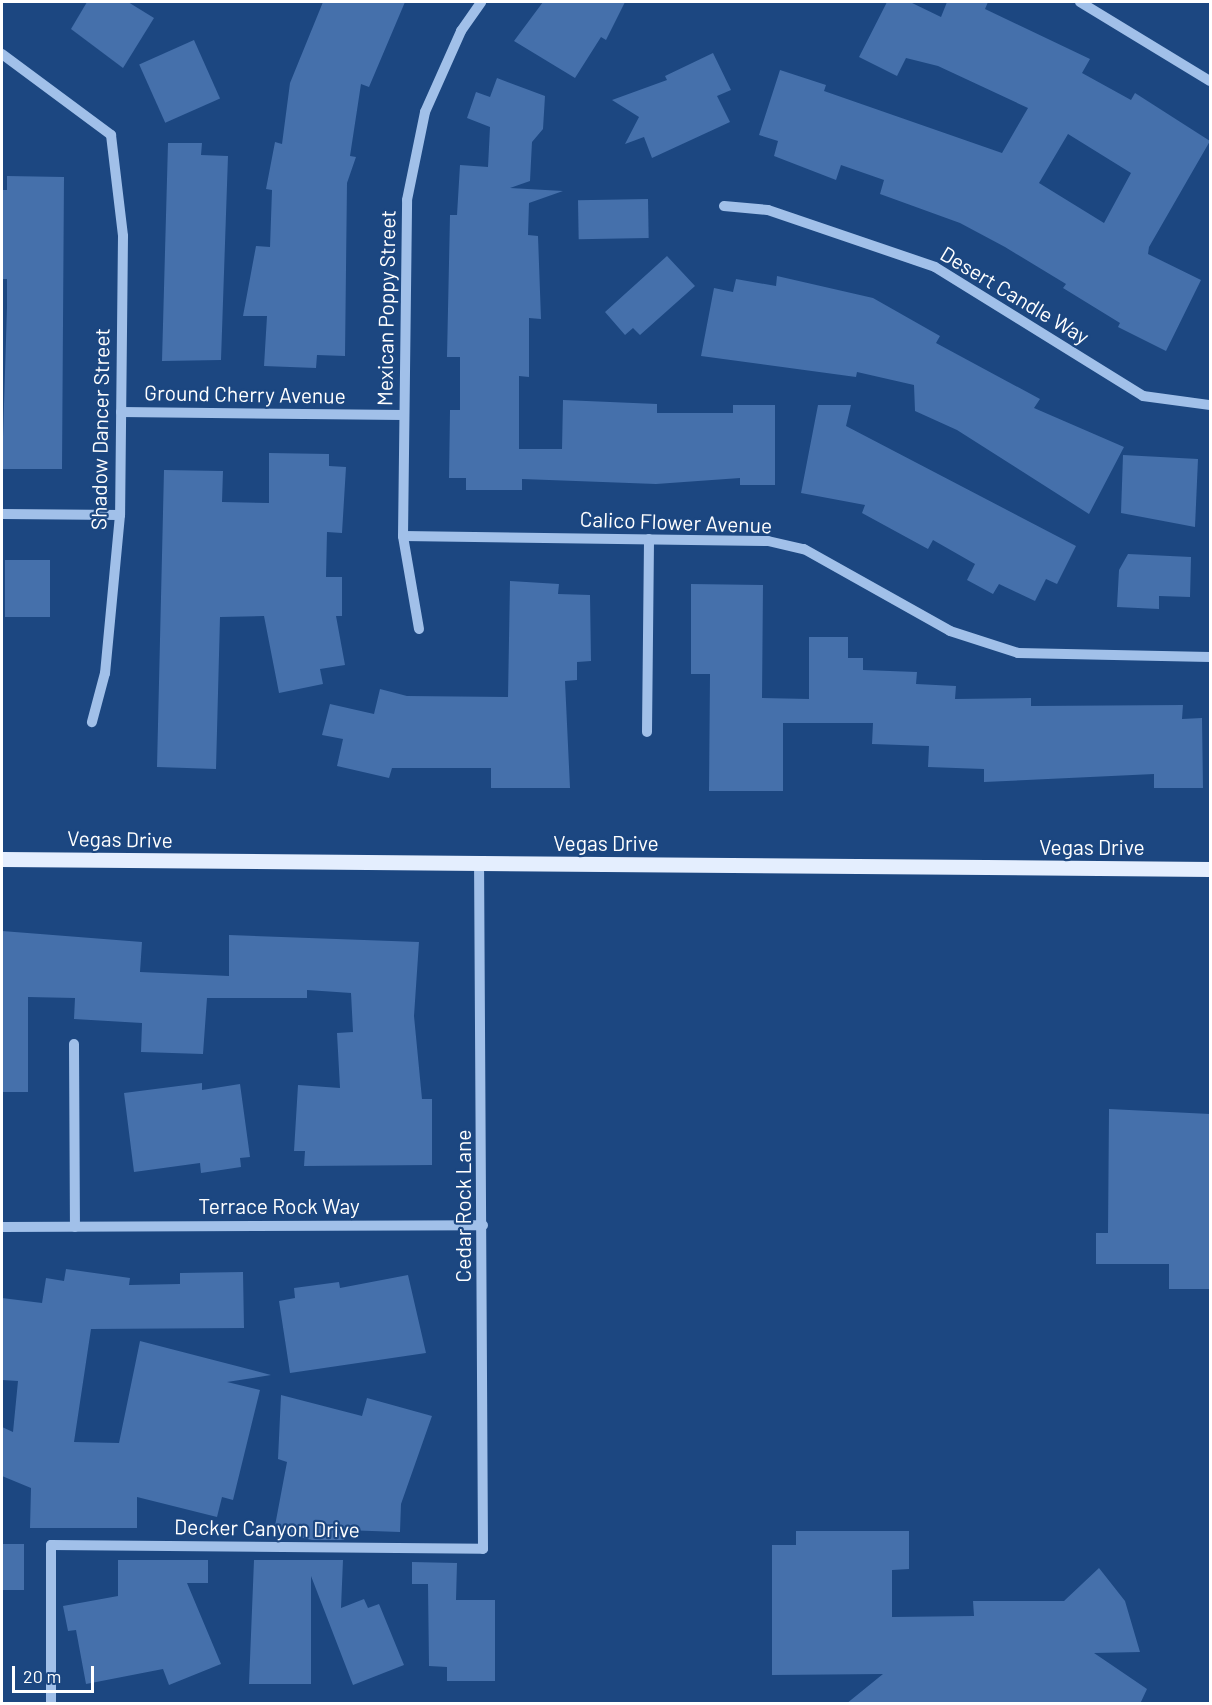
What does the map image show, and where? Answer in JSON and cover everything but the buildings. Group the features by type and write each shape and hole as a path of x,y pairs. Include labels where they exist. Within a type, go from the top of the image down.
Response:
{"main road":[{"name":"Vegas Drive","path":"2,859 1210,869"}],"street":[{"name":"Mexican Poppy Street","path":"419,629 403,536 407,200 425,112 461,31 481,2"},
{"path":"1080,2 1210,81"},
{"name":"Shadow Dancer Street","path":"2,54 111,135 123,236 120,515 105,673 92,722"},
{"name":"Desert Candle Way","path":"724,206 768,210 935,267 1143,396 1210,405"},
{"name":"Ground Cherry Avenue","path":"121,412 404,415"},
{"path":"2,514 120,515"},
{"name":"Calico Flower Avenue","path":"403,536 768,541 804,549 950,631 1018,653 1210,657"},
{"path":"647,732 649,539"},
{"name":"Cedar Rock Lane","path":"479,863 483,1225 483,1549"},
{"path":"74,1044 75,1227"},
{"name":"Terrace Rock Way","path":"2,1227 483,1225"},
{"name":"Decker Canyon Drive","path":"51,1704 51,1545 483,1549"}]}
